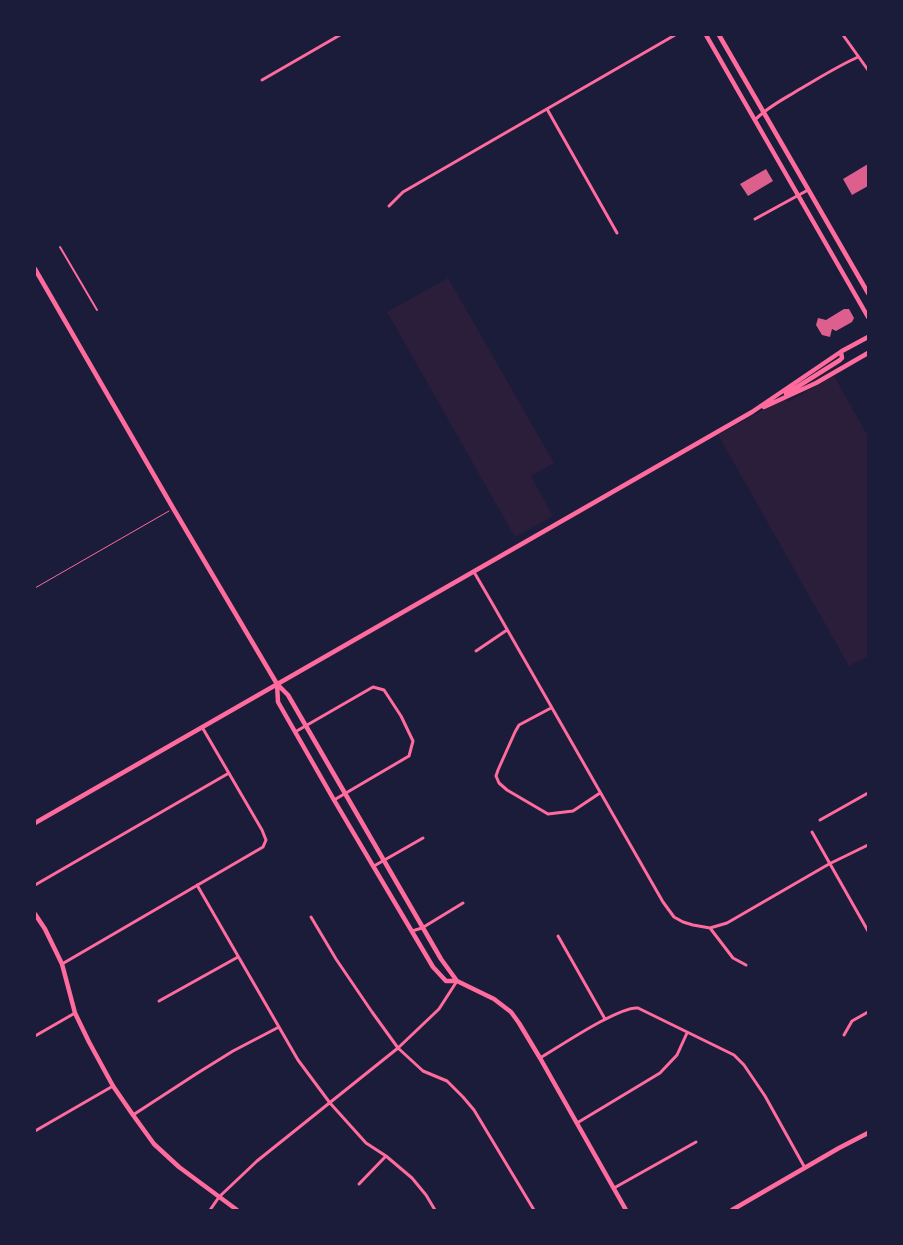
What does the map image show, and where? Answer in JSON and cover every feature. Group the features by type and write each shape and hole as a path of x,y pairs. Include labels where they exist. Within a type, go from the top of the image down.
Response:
{"street":[{"path":"262,80 340,35"},
{"path":"389,206 403,192 675,35"},
{"path":"706,35 868,317"},
{"path":"718,35 868,293"},
{"path":"843,35 868,70"},
{"path":"755,120 763,112 841,65 858,57"},
{"path":"547,109 618,233"},
{"path":"755,220 808,190"},
{"path":"35,269 277,684 288,695 422,928 441,960 457,981"},
{"path":"35,823 752,412 868,336"},
{"path":"773,403 840,360 842,358 841,352"},
{"path":"752,412 816,382 868,353"},
{"path":"474,572 663,902 674,917 694,926 710,928 728,923 829,864 868,845"},
{"path":"476,651 507,630"},
{"path":"277,684 278,702 433,967 446,981 457,981 494,999 510,1012 519,1023 626,1210"},
{"path":"295,732 373,687 384,690 401,716 414,741 408,756 334,800"},
{"path":"551,708 519,725 498,770 496,776 499,783 507,790 548,814 573,811 600,793"},
{"path":"62,964 263,847 266,840 262,830 202,727"},
{"path":"35,885 229,773"},
{"path":"820,820 868,792"},
{"path":"812,832 868,931"},
{"path":"374,866 423,838"},
{"path":"197,885 298,1060 330,1103 366,1143 386,1156 412,1178 435,1210"},
{"path":"412,931 422,928 463,903"},
{"path":"35,914 62,964 75,1013 89,1042 133,1115 154,1144 179,1167 237,1210"},
{"path":"311,917 346,974 398,1048 423,1071 447,1081 474,1110 534,1210"},
{"path":"710,928 733,958 746,965"},
{"path":"558,936 605,1019"},
{"path":"159,1001 238,957"},
{"path":"210,1210 219,1197 257,1160 398,1048 439,1009 457,981"},
{"path":"540,1058 605,1019 632,1007 638,1008 734,1055 744,1065 765,1096 805,1168"},
{"path":"844,1035 852,1022 868,1012"},
{"path":"35,1036 75,1013"},
{"path":"133,1115 233,1051 279,1027"},
{"path":"577,1123 660,1073 677,1055 687,1032"},
{"path":"35,1131 114,1086"},
{"path":"732,1210 868,1133"},
{"path":"614,1188 696,1142"},
{"path":"359,1184 386,1156"}],"lane":[{"path":"60,247 97,310"}],"path":[{"path":"35,588 173,508"}],"shaded area":[{"path":"448,278 554,463 531,476 553,516 515,537 387,312"},
{"path":"834,376 868,436 868,656 849,666 718,435 785,398 788,402"}],"building":[{"path":"868,164 868,186 852,195 843,179"},
{"path":"766,169 773,181 748,196 740,184"},
{"path":"844,309 849,309 854,318 852,322 836,331 832,329 830,337 822,335 816,325 818,318 826,320"}]}
